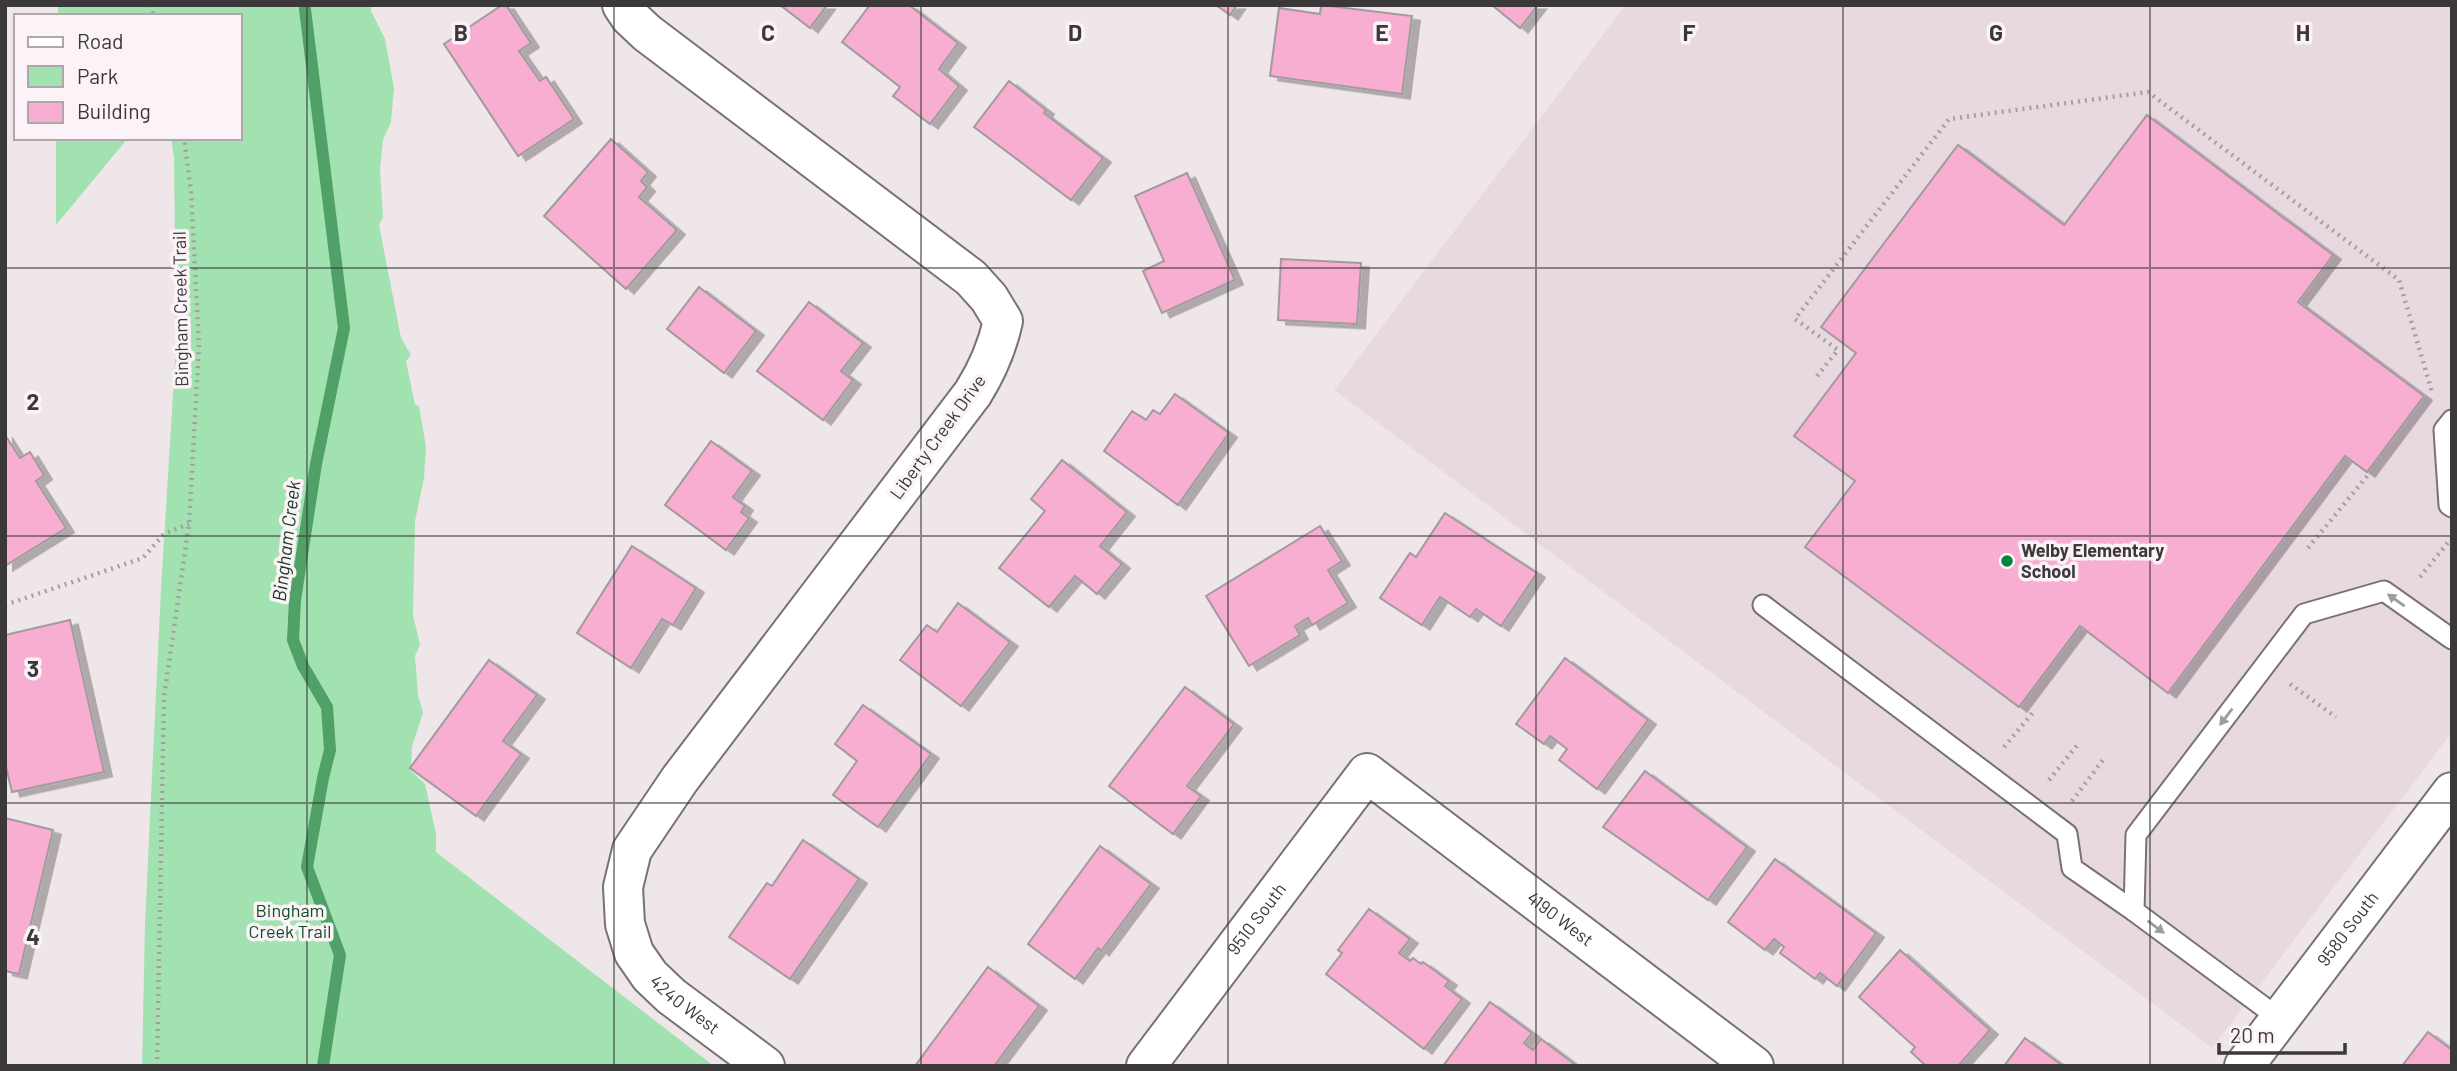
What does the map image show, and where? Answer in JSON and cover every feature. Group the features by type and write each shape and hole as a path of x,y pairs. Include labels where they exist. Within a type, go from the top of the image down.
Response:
{"street":[{"name":"Liberty Creek Drive","path":"622,5 647,33 971,278 989,298 1003,321 997,347 973,393 680,779 632,849 623,887 625,925"},
{"name":"9510 South","path":"1146,1066 1367,773"},
{"name":"4190 West","path":"1367,773 1754,1066"},
{"name":"9580 South","path":"2244,1066 2452,792"},
{"name":"4240 West","path":"625,925 634,953 650,976 671,996 765,1066"}],"lane":[{"path":"2452,419 2444,429 2449,505 2452,507"},
{"path":"2134,911 2136,835 2304,614 2385,591 2452,639"},
{"path":"1763,605 2067,834 2072,869 2134,911 2280,1019"}],"path":[{"path":"1817,376 1838,350 1795,318 1949,119 2148,92 2399,279 2432,392"},
{"name":"Bingham Creek Trail","path":"157,1066 164,697 189,524 199,346 191,191 184,140"},
{"path":"2308,548 2391,447"},
{"path":"5,605 143,558 164,534 189,524"},
{"path":"2420,577 2450,540"},
{"path":"2287,681 2336,717"},
{"path":"1984,772 2035,709"},
{"path":"2029,805 2079,743"},
{"path":"2054,824 2103,760"}],"shaded area":[{"name":"Welby Elementary School","path":"1626,5 2452,5 2452,732 2212,1048 1334,390"}],"green space":[{"name":"Bingham Creek Trail","path":"58,5 371,5 371,11 385,39 394,88 391,122 383,140 380,170 383,217 379,225 401,338 411,355 406,361 415,405 419,406 426,447 424,478 415,521 413,615 420,645 415,656 418,695 423,713 412,747 411,771 425,784 436,834 436,852 714,1066 142,1066 145,923 176,345 174,157 171,140 242,140 242,14 58,14"},
{"path":"56,140 126,140 56,225"}],"building":[{"path":"502,5 506,5 531,43 519,51 540,81 546,77 574,119 518,156 444,44"},
{"path":"780,5 827,5 810,28"},
{"path":"870,5 909,5 958,43 939,69 959,86 930,124 893,96 900,87 842,42"},
{"path":"1216,5 1237,5 1230,15"},
{"path":"1321,5 1412,16 1402,94 1270,76 1279,8 1320,14"},
{"path":"1492,5 1538,5 1520,28"},
{"path":"1009,81 1046,110 1044,113 1103,158 1071,200 974,127"},
{"path":"2147,115 2333,255 2298,302 2424,396 2367,472 2345,456 2168,693 2080,626 2019,707 1805,547 1855,481 1794,436 1856,353 1821,327 1958,145 2064,225"},
{"path":"611,139 648,172 641,181 647,187 639,197 677,230 626,289 544,216"},
{"path":"1187,173 1235,280 1162,313 1143,271 1164,261 1135,196"},
{"path":"1281,259 1361,263 1357,324 1278,320"},
{"path":"699,287 756,331 724,373 667,329"},
{"path":"809,302 863,343 841,371 853,380 823,420 757,371"},
{"path":"1175,394 1229,433 1178,505 1104,451 1132,411 1146,420 1153,410 1160,414"},
{"path":"5,435 20,458 30,452 44,475 36,481 66,528 5,566"},
{"path":"711,441 752,471 733,497 745,506 741,512 749,518 726,550 665,505"},
{"path":"1062,460 1127,512 1100,546 1122,564 1097,594 1075,576 1049,607 999,568 1045,511 1031,499"},
{"path":"1445,513 1537,573 1501,626 1476,609 1470,617 1440,597 1422,625 1380,598 1410,553 1416,557"},
{"path":"1320,526 1342,561 1328,570 1348,603 1312,625 1308,618 1295,626 1300,635 1249,666 1206,596"},
{"path":"632,546 696,588 673,625 662,619 631,668 577,633"},
{"path":"958,603 1010,642 961,706 900,660 927,625 937,632"},
{"path":"70,620 104,772 12,792 5,763 5,635"},
{"path":"1565,658 1648,720 1597,789 1559,760 1567,749 1550,736 1544,744 1516,724"},
{"path":"489,660 537,695 503,741 521,754 476,816 410,768"},
{"path":"1185,687 1234,724 1187,786 1201,796 1173,834 1109,786"},
{"path":"863,705 931,754 878,827 833,795 857,761 835,744"},
{"path":"1645,771 1747,847 1708,900 1603,827"},
{"path":"5,818 53,830 19,974 5,971"},
{"path":"803,840 859,879 790,979 729,937 767,883 772,886"},
{"path":"1100,846 1151,884 1101,951 1098,948 1075,979 1028,944"},
{"path":"1775,859 1876,933 1837,986 1820,973 1815,979 1780,953 1784,947 1774,939 1765,950 1728,922"},
{"path":"1369,909 1410,939 1399,953 1410,961 1413,958 1421,964 1423,962 1449,981 1445,986 1462,999 1424,1049 1326,974 1342,953 1338,950"},
{"path":"1900,950 1990,1030 1958,1066 1926,1066 1911,1052 1915,1047 1859,997"},
{"path":"988,967 1039,1006 994,1066 915,1066"},
{"path":"1490,1002 1532,1033 1524,1043 1533,1050 1541,1039 1577,1066 1443,1066"},
{"path":"2428,1032 2452,1050 2452,1066 2402,1066"},
{"path":"2025,1038 2063,1066 2004,1066"}],"waterway":[{"name":"Bingham Creek","path":"305,9 344,328 316,464 295,600 293,640 303,666 327,707 330,750 307,867 340,955 323,1066"}],"place":[{"name":"Welby Elementary School","path":"2007,561"}]}
